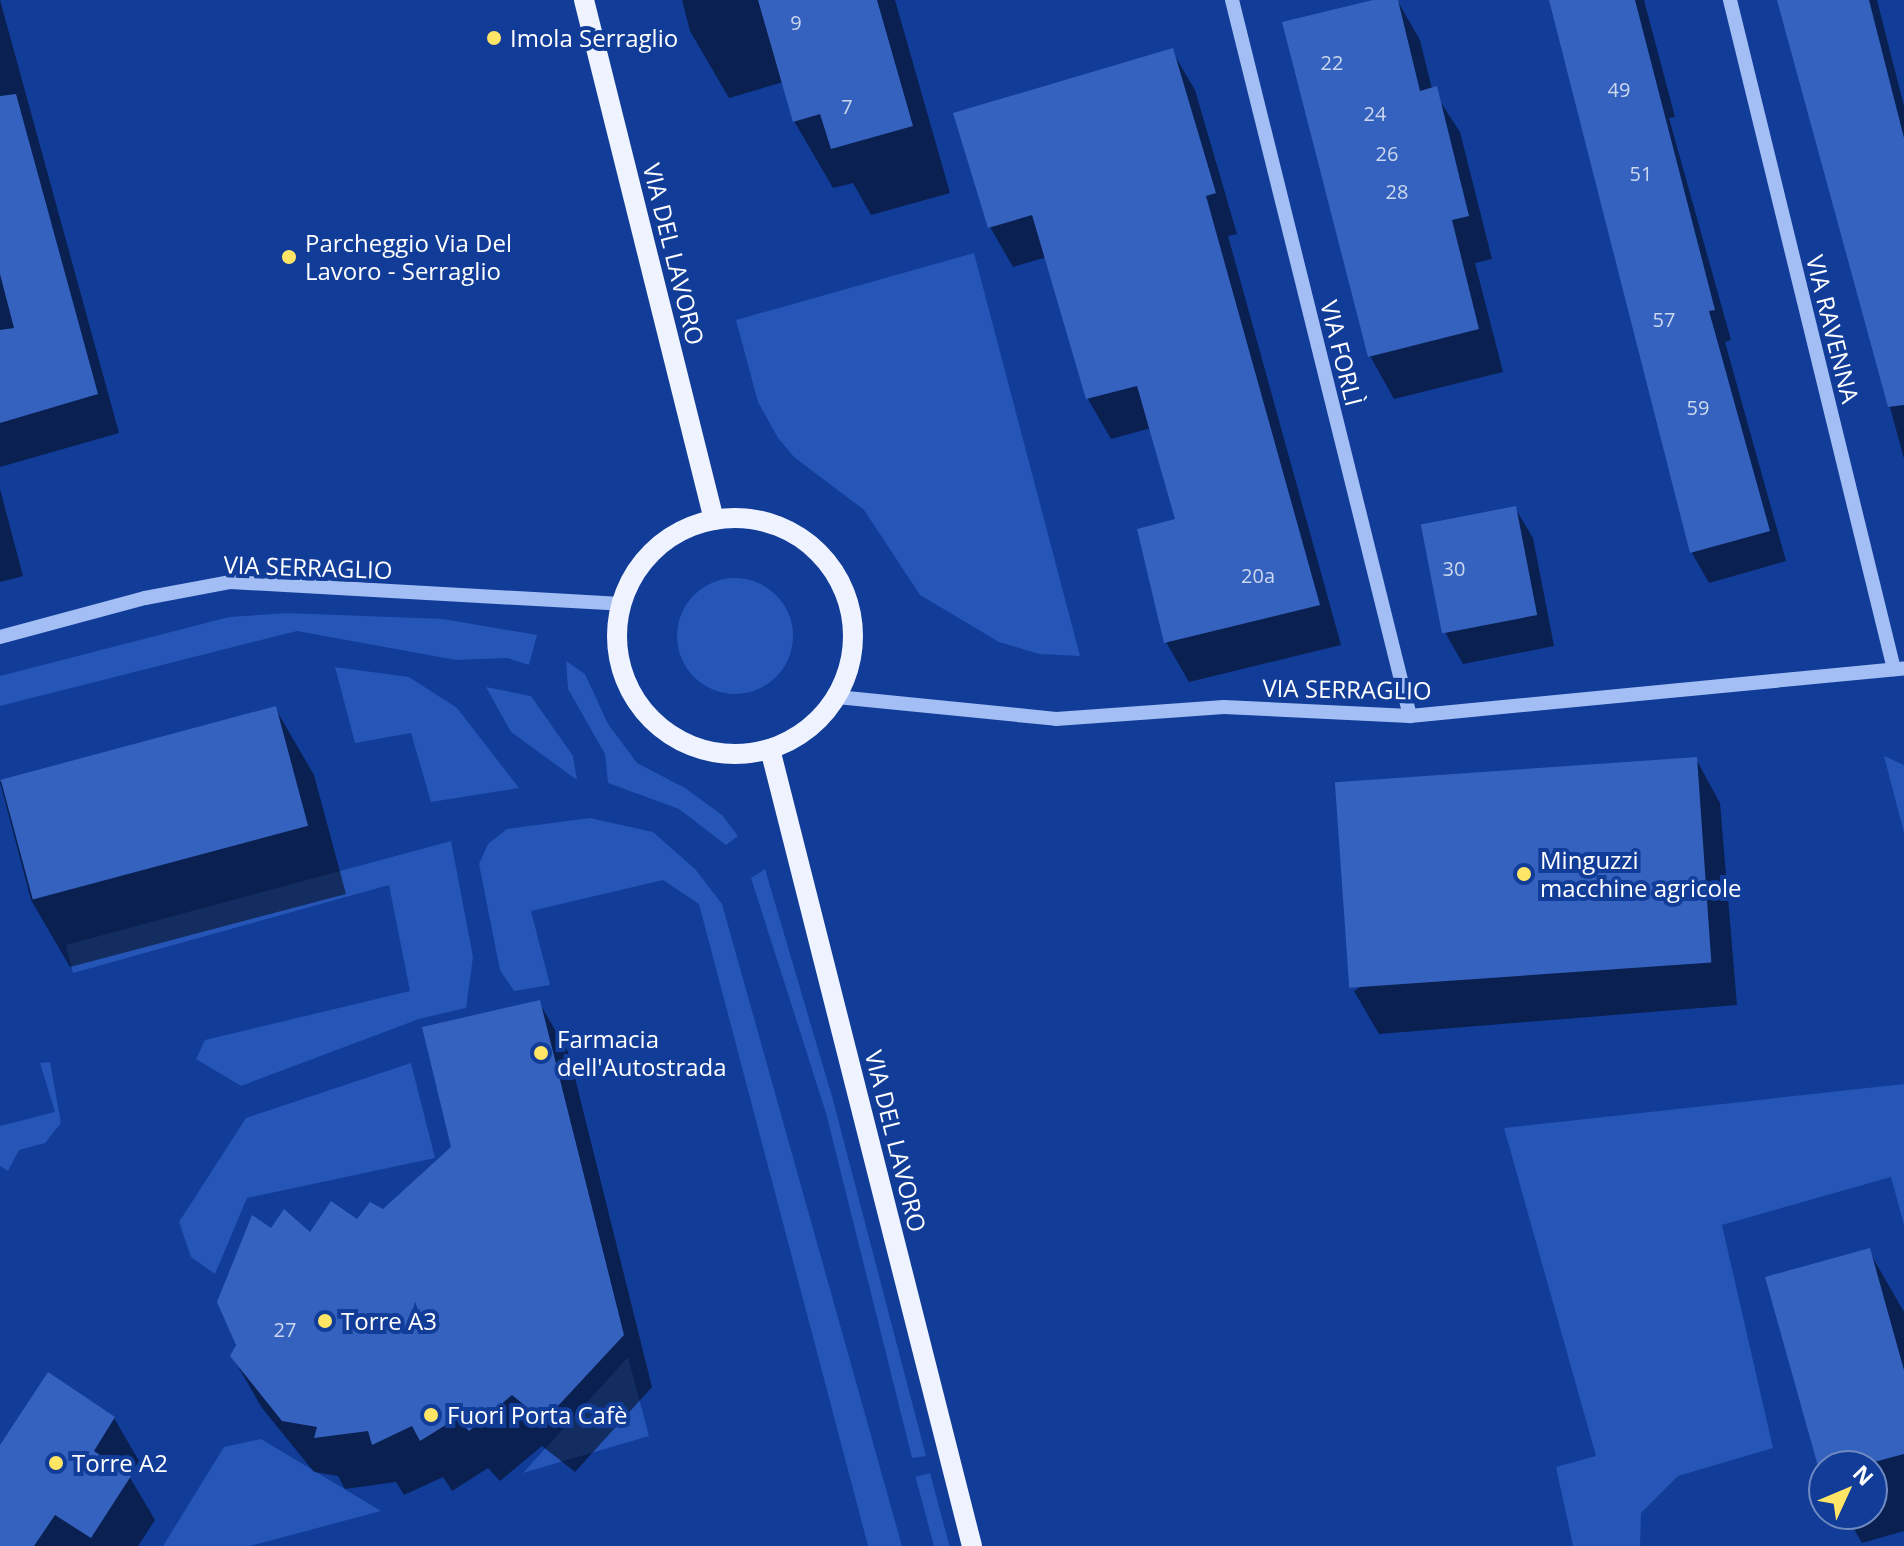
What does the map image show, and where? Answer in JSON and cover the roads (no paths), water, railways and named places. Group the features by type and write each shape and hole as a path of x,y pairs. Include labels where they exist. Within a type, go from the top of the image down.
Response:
{"main road":[{"name":"VIA DEL LAVORO","path":"584,0 714,520"},
{"path":"748,519 781,527 810,544 832,569 847,599 854,633 850,666 837,697 796,739 770,749 734,755 710,751 666,733 641,707 623,676 617,640 621,604 634,574 655,548 683,530 714,520 748,519"},
{"name":"VIA DEL LAVORO","path":"770,749 972,1546"}],"street":[{"name":"VIA FORLÌ","path":"1232,0 1410,716"},
{"name":"VIA RAVENNA","path":"1730,0 1899,669"},
{"name":"VIA SERRAGLIO","path":"0,637 145,598 230,582 621,604"},
{"name":"VIA SERRAGLIO","path":"837,697 1056,719 1224,707 1410,716 1899,669"}],"place":[{"name":"Imola Serraglio","path":"494,38"},
{"name":"Parcheggio Via Del Lavoro - Serraglio","path":"289,257"},
{"name":"Minguzzi macchine agricole","path":"1524,874"},
{"name":"Farmacia dell'Autostrada","path":"541,1053"},
{"name":"Torre A3","path":"325,1321"},
{"name":"Fuori Porta Cafè","path":"431,1415"},
{"name":"Torre A2","path":"56,1463"}]}
